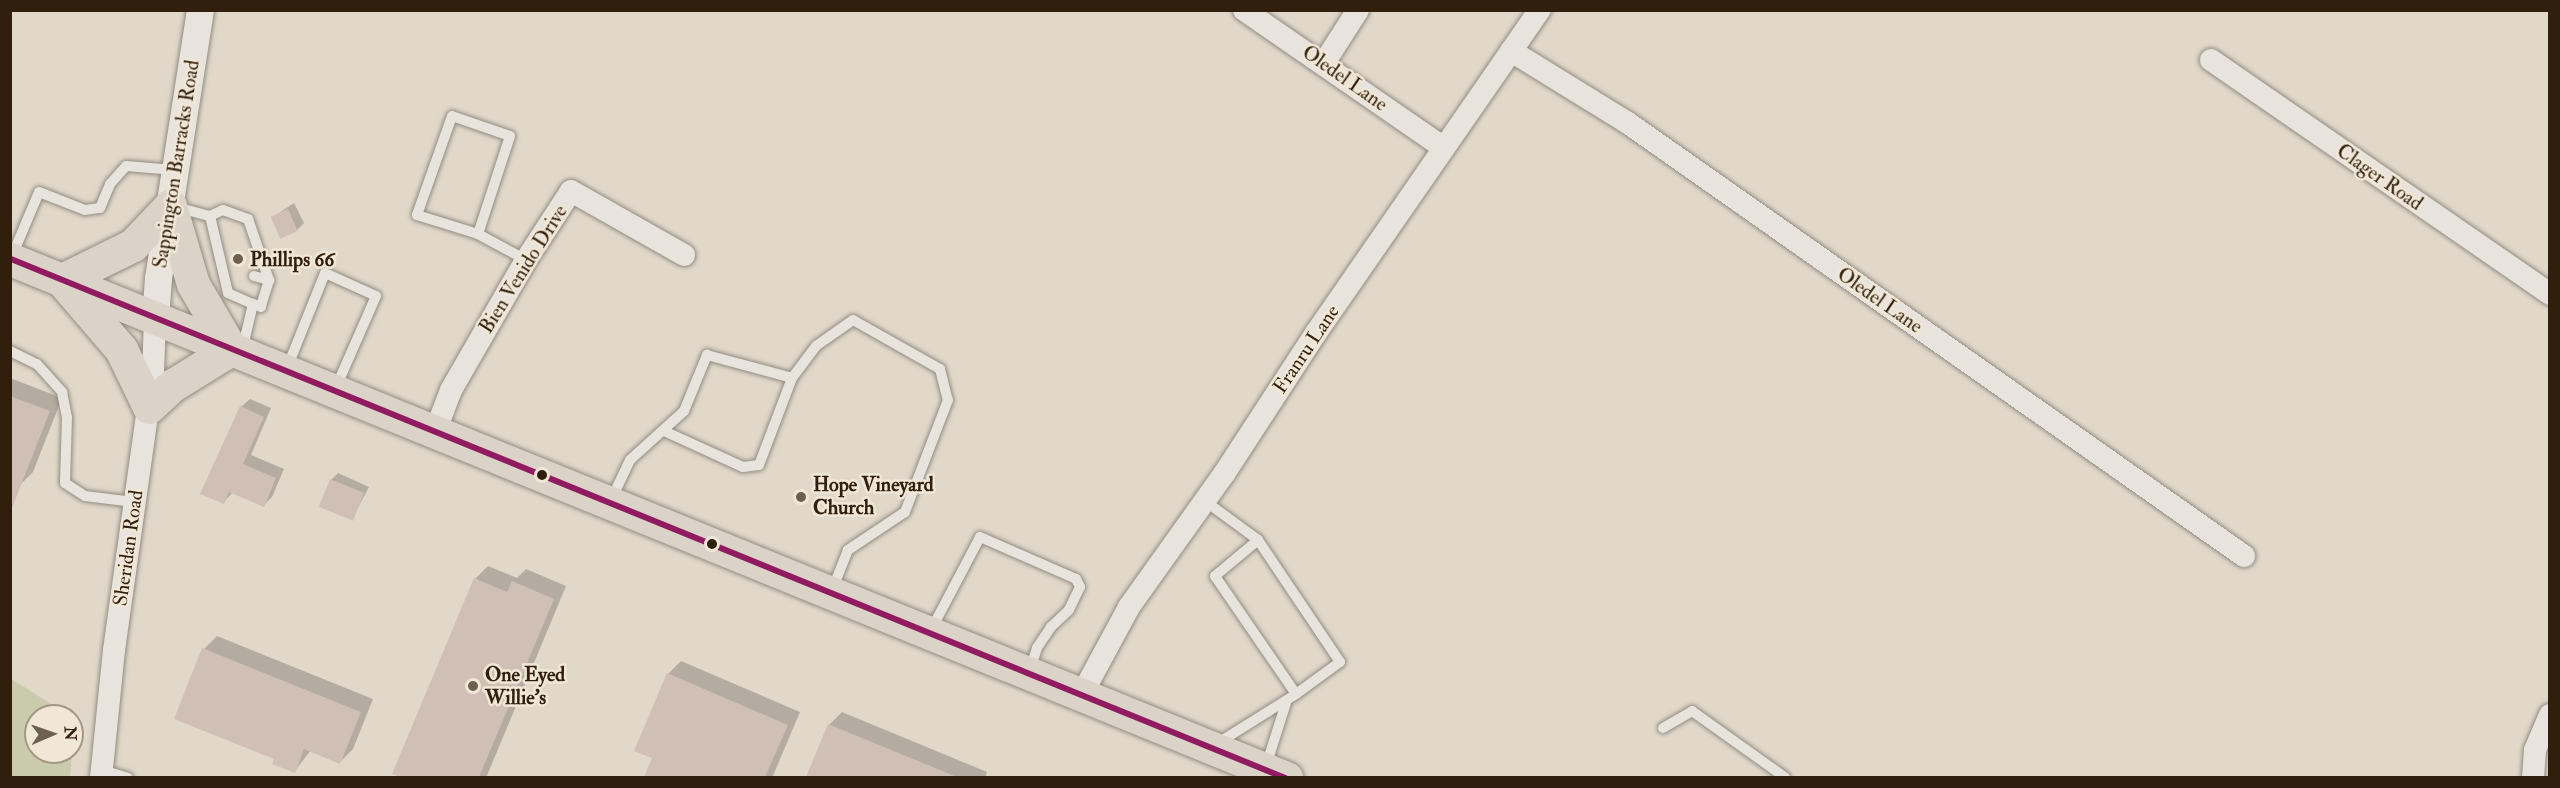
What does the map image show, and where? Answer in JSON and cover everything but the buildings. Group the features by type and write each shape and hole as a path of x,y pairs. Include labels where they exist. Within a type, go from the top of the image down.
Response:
{"main road":[{"path":"62,280 133,245 170,206"},
{"path":"170,206 190,277 236,351"},
{"path":"10,259 1212,746 1263,772"},
{"path":"62,280 121,349 149,407 173,385 236,351"}],"street":[{"name":"Sappington Barracks Road","path":"156,318 175,170 200,10"},
{"name":"Oledel Lane","path":"1244,10 1324,63 1444,148"},
{"path":"1324,63 1358,10"},
{"name":"Franru Lane","path":"1082,694 1129,607 1205,501 1540,10"},
{"name":"Oledel Lane","path":"1511,51 1628,123 2244,556"},
{"name":"Clager Road","path":"2211,60 2550,294"},
{"name":"Bien Venido Drive","path":"435,432 451,390 526,260 571,191 684,255"},
{"name":"Sheridan Road","path":"101,774 134,502 149,407 156,318"},
{"path":"2533,777 2535,750 2550,715"}],"lane":[{"path":"478,234 510,136 452,116 417,215 478,234 526,260"},
{"path":"10,259 39,192 85,210 100,208 110,184 126,166 175,170"},
{"path":"170,206 210,216 223,210 248,219 269,280 261,307 228,293 219,240 210,216"},
{"path":"248,249 261,252"},
{"path":"286,371 325,273 376,296 335,390"},
{"path":"254,276 269,280"},
{"path":"236,351 253,304"},
{"path":"664,431 743,467 759,465 792,378 816,346 853,320 940,369 948,400 905,512 849,550 831,592"},
{"path":"10,351 37,364 62,392 67,418 65,483 85,496 134,502"},
{"path":"610,503 630,460 684,411 707,356 792,378"},
{"path":"1205,501 1258,540 1340,662 1286,703 1212,746"},
{"path":"930,633 945,597 980,537 1076,579 1080,587 1069,610 1050,627 1037,648 1029,673"},
{"path":"1258,540 1215,576 1296,694"},
{"path":"1263,772 1286,703"},
{"path":"1663,728 1692,711 1786,777"},
{"path":"101,774 128,777"}],"green space":[{"path":"10,678 51,704 24,704 24,764 71,764 70,777 11,777"}],"transit line":[{"path":"11,259 1285,778"}],"place":[{"name":"Phillips 66","path":"238,259"},
{"name":"Hope Vineyard Church","path":"801,497"},
{"name":"One Eyed Willie's","path":"473,686"}]}
